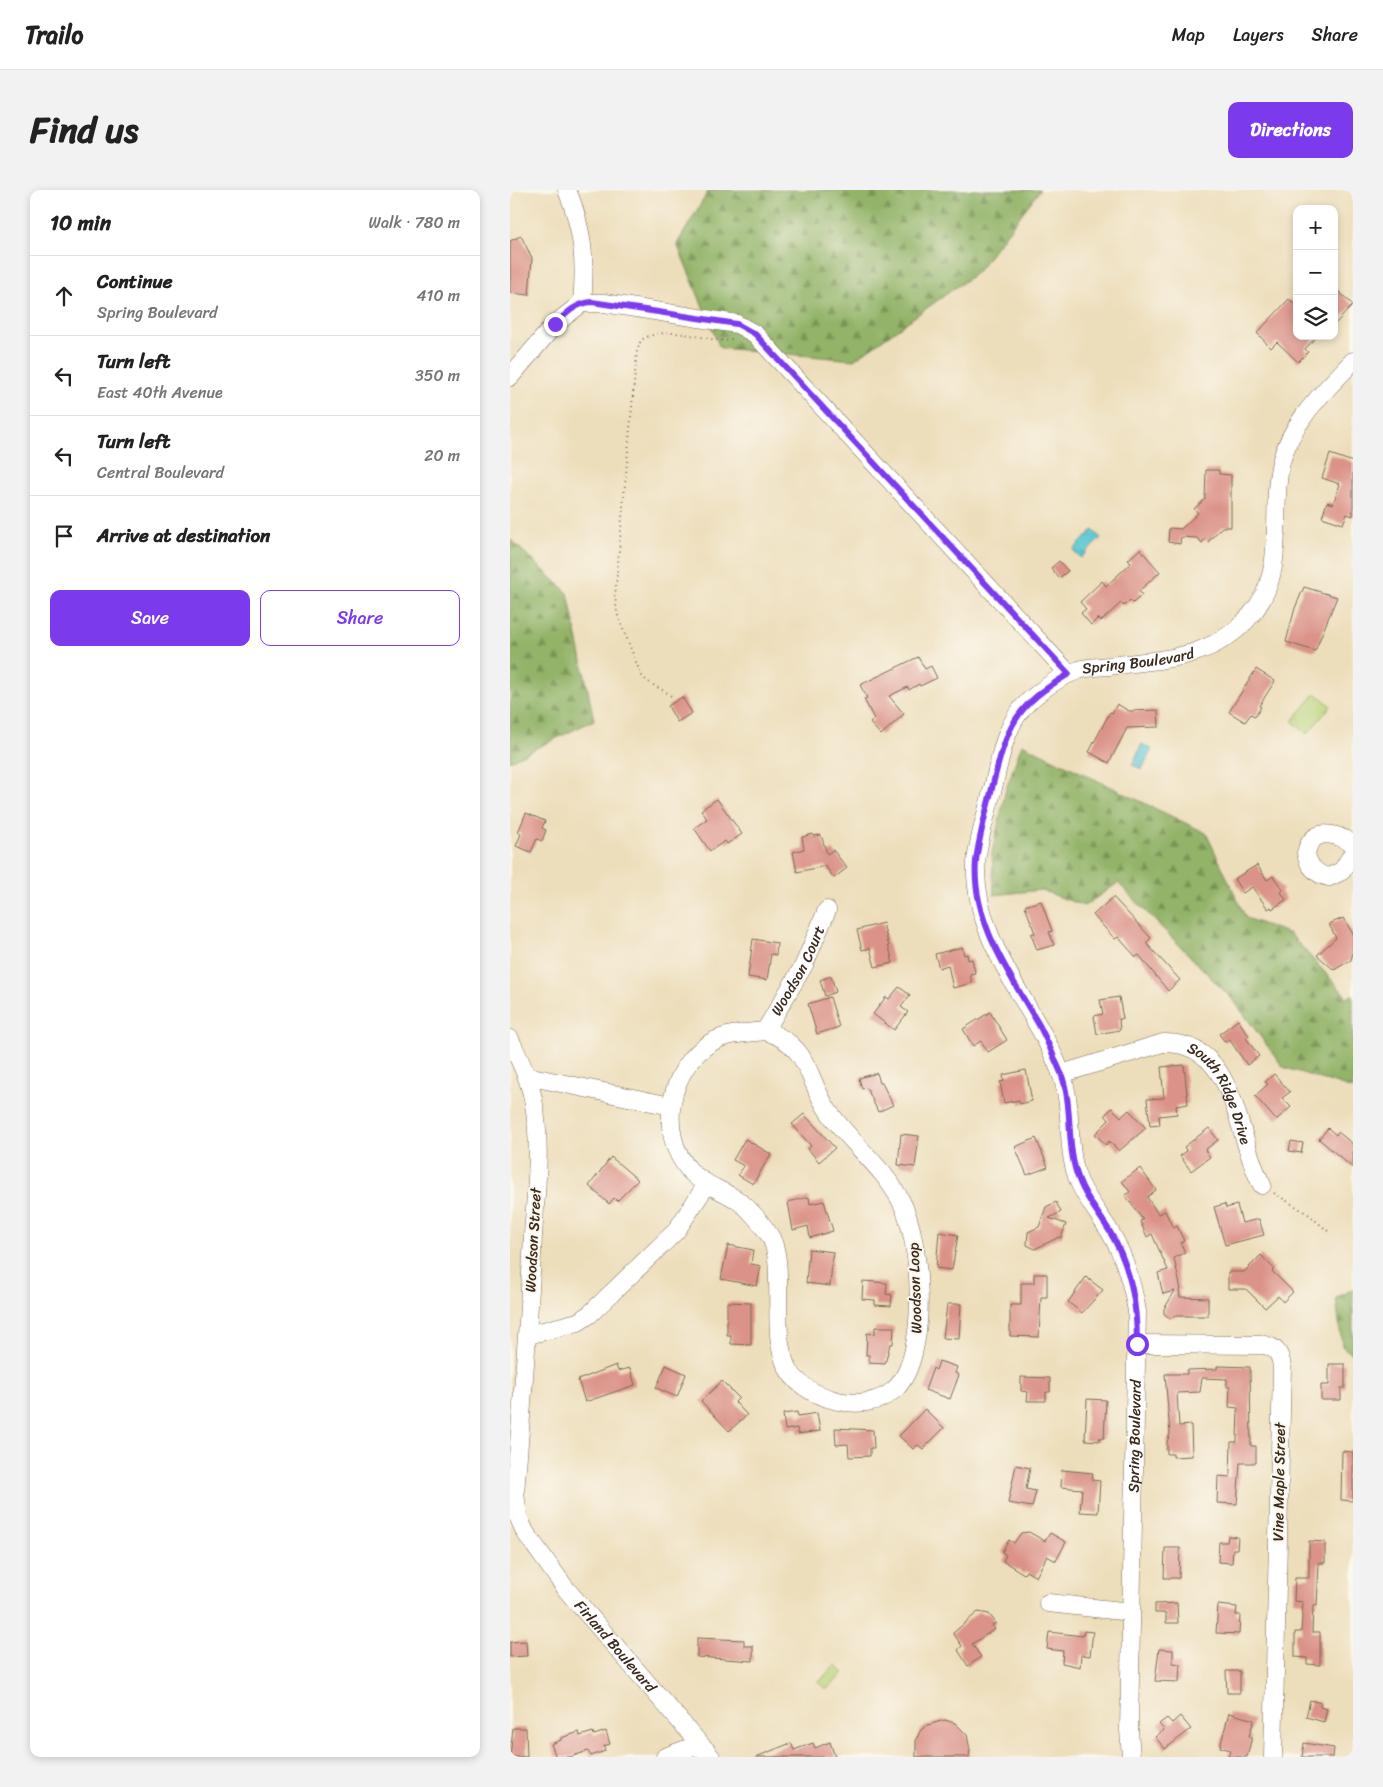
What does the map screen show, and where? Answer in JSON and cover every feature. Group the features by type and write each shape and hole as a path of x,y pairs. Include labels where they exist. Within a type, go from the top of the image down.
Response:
{"street":[{"path":"567,190 577,213 583,242 584,279 582,302"},
{"path":"584,279 590,292 604,303"},
{"path":"510,377 555,324 582,302 604,303 738,324 755,334 773,352 1069,674"},
{"name":"Spring Boulevard","path":"1130,1757 1137,1344 1137,1311 1133,1287 1124,1260 1111,1234 1086,1196 1075,1169 1069,1105 1061,1074 1040,1026 1000,960 983,914 977,887 976,862 1003,746 1011,724 1027,702 1069,674 1080,670 1193,654 1214,646 1235,631 1252,614 1264,594 1273,570 1277,487 1285,451 1305,412 1353,361"},
{"path":"1353,844 1334,834 1322,834 1310,843 1306,852 1309,862 1315,871 1329,876 1342,871 1353,853"},
{"name":"Woodson Court","path":"765,1031 804,965 827,910"},
{"name":"Woodson Loop","path":"765,1031 788,1040 796,1048 804,1059 829,1112 900,1199 911,1223 917,1254 916,1348 908,1373 893,1391 872,1401 850,1403 821,1396 798,1383 785,1366 780,1343 778,1261 771,1238 757,1218 740,1202 707,1184 689,1170 677,1150 672,1131 671,1106 680,1075 700,1050 724,1036 765,1031"},
{"name":"Woodson Street","path":"510,1039 527,1076 534,1100 537,1181 528,1336 514,1516 525,1532"},
{"name":"South Ridge Drive","path":"1061,1074 1163,1043 1179,1044 1199,1052 1217,1069 1229,1089 1251,1161 1262,1184"},
{"path":"527,1076 671,1106"},
{"path":"528,1336 578,1322 590,1314 676,1230 707,1184"},
{"name":"Vine Maple Street","path":"1137,1344 1264,1345 1272,1347 1280,1356 1282,1378 1273,1757"},
{"name":"Firland Boulevard","path":"525,1532 566,1589 708,1754"},
{"path":"1048,1603 1131,1612"},
{"path":"665,1757 692,1747 708,1754"}],"path":[{"path":"672,696 665,690 649,683 641,675 617,613 615,602 637,351 641,340 659,334 695,335 729,341 733,338 738,324"},
{"path":"1262,1184 1308,1214 1329,1232"}],"green space":[{"path":"709,190 1040,190 976,273 854,360 720,348 677,244"},
{"path":"510,539 568,593 594,720 510,761"},
{"path":"1316,693 1331,706 1307,734 1292,721"},
{"path":"1022,744 1206,833 1246,918 1290,934 1348,998 1353,994 1353,1089 1283,1067 1234,1001 1118,883 1084,906 1041,890 994,895 992,853 1006,789"},
{"path":"1353,1289 1353,1355 1342,1346 1336,1298"},
{"path":"836,1665 844,1673 826,1690 818,1682"}],"water":[{"path":"1093,530 1101,538 1081,558 1073,550"},
{"path":"1142,744 1152,749 1142,769 1132,765"}],"building":[{"path":"521,236 532,258 529,295 510,293 510,241"},
{"path":"1338,291 1353,305 1338,321"},
{"path":"1289,299 1293,303 1293,340 1313,340 1305,349 1308,352 1298,362 1277,342 1271,348 1257,333"},
{"path":"1330,454 1353,462 1353,516 1347,514 1343,524 1322,517 1327,502 1333,504 1340,484 1322,478"},
{"path":"1206,470 1219,470 1219,474 1231,475 1231,527 1222,527 1208,542 1205,539 1202,543 1197,538 1181,537 1180,544 1168,542 1169,528 1181,529 1198,513 1194,509 1205,499"},
{"path":"1140,549 1160,572 1139,591 1142,595 1133,603 1130,600 1124,606 1121,603 1101,621 1098,618 1091,625 1081,613 1086,609 1080,602 1102,581 1106,586 1131,563 1128,560"},
{"path":"1059,561 1068,571 1059,578 1051,568"},
{"path":"1304,587 1337,597 1315,651 1286,642 1295,608"},
{"path":"918,657 925,669 931,666 937,678 920,686 919,684 909,690 908,687 889,696 904,714 881,735 870,723 874,719 864,699 867,698 860,685"},
{"path":"1256,669 1275,681 1259,706 1261,707 1255,717 1251,714 1245,722 1229,712"},
{"path":"682,697 692,713 677,722 668,706"},
{"path":"1117,704 1129,711 1158,710 1159,727 1127,728 1109,763 1089,752 1110,712 1112,713"},
{"path":"717,799 742,834 727,844 725,841 710,851 694,828 707,819 701,810"},
{"path":"526,813 545,821 542,828 546,830 542,841 537,839 531,852 516,846 521,834 518,832"},
{"path":"813,834 813,836 821,835 827,854 833,850 847,868 834,878 825,866 797,872 793,852 804,849 802,837"},
{"path":"1257,865 1267,880 1273,876 1283,890 1281,892 1286,900 1272,909 1271,907 1268,909 1252,887 1243,893 1234,879"},
{"path":"1113,897 1151,938 1146,943 1180,980 1168,991 1139,955 1136,957 1118,937 1115,939 1093,915"},
{"path":"1041,901 1052,931 1049,932 1054,945 1037,950 1031,934 1035,933 1025,906"},
{"path":"1343,918 1353,934 1353,953 1351,960 1334,970 1317,955 1336,938 1329,924"},
{"path":"883,923 893,963 875,967 870,948 862,950 857,930"},
{"path":"753,939 777,943 776,955 771,954 767,980 748,977"},
{"path":"962,947 964,955 967,954 968,960 972,959 975,973 970,974 972,983 953,988 948,965 939,968 935,954"},
{"path":"831,976 836,992 825,996 820,980"},
{"path":"899,987 910,995 901,1007 908,1012 894,1030 873,1014 886,997 889,999"},
{"path":"830,997 839,1027 817,1034 808,1004"},
{"path":"1119,997 1123,1019 1119,1019 1120,1030 1097,1034 1094,1016 1103,1014 1100,1000"},
{"path":"990,1012 1007,1040 988,1052 981,1041 973,1046 963,1029"},
{"path":"1238,1020 1249,1036 1246,1038 1259,1056 1247,1065 1229,1039 1225,1042 1219,1034"},
{"path":"1184,1065 1188,1104 1176,1106 1177,1114 1159,1116 1160,1125 1150,1126 1147,1099 1164,1098 1161,1067"},
{"path":"1026,1070 1032,1101 1020,1104 1019,1100 1004,1103 1000,1082 1004,1081 1003,1075"},
{"path":"877,1073 880,1083 882,1083 893,1105 878,1112 867,1088 862,1089 859,1078"},
{"path":"1274,1074 1290,1092 1282,1098 1291,1107 1276,1120 1255,1096 1268,1084 1265,1082"},
{"path":"1112,1108 1121,1117 1129,1110 1146,1128 1119,1151 1109,1141 1106,1145 1095,1134 1109,1120 1105,1115"},
{"path":"804,1114 835,1148 819,1162 808,1149 811,1146 792,1124"},
{"path":"1209,1128 1218,1140 1205,1150 1210,1157 1191,1171 1180,1156 1187,1151 1184,1147"},
{"path":"1328,1128 1336,1135 1338,1132 1353,1144 1353,1168 1319,1139"},
{"path":"901,1134 919,1136 915,1167 898,1165"},
{"path":"1036,1138 1048,1167 1027,1175 1015,1147"},
{"path":"745,1139 771,1154 753,1184 738,1175 744,1166 733,1160"},
{"path":"1291,1141 1303,1143 1301,1153 1289,1151"},
{"path":"611,1157 638,1180 617,1201 614,1198 609,1204 589,1186"},
{"path":"1140,1168 1156,1190 1147,1197 1158,1214 1165,1211 1173,1228 1177,1226 1184,1241 1181,1243 1185,1253 1174,1258 1181,1290 1179,1290 1180,1297 1208,1298 1208,1316 1176,1316 1170,1318 1164,1314 1164,1309 1175,1291 1163,1294 1158,1273 1168,1270 1152,1234 1147,1237 1140,1221 1143,1220 1125,1195 1130,1192 1122,1181"},
{"path":"809,1197 810,1204 824,1201 833,1231 810,1238 808,1226 793,1230 788,1202"},
{"path":"1056,1202 1061,1212 1049,1218 1066,1224 1061,1238 1059,1237 1035,1249 1027,1245 1028,1232 1039,1227 1046,1207"},
{"path":"1225,1204 1226,1208 1237,1205 1242,1223 1259,1219 1264,1235 1225,1245 1214,1207"},
{"path":"939,1232 958,1235 952,1270 936,1268"},
{"path":"728,1245 753,1250 751,1264 761,1266 757,1286 721,1279"},
{"path":"809,1249 833,1252 830,1286 806,1283"},
{"path":"1261,1255 1274,1269 1272,1271 1293,1292 1283,1302 1278,1296 1265,1308 1246,1289 1228,1289 1228,1272 1244,1272"},
{"path":"1034,1274 1047,1274 1047,1297 1041,1297 1039,1337 1010,1336 1010,1305 1021,1305 1021,1283 1034,1283"},
{"path":"1086,1277 1103,1290 1082,1313 1068,1302"},
{"path":"863,1281 887,1283 886,1294 892,1295 891,1306 875,1305 875,1300 862,1299"},
{"path":"727,1302 751,1303 751,1345 731,1344 731,1335 727,1335"},
{"path":"947,1304 961,1304 959,1339 943,1338"},
{"path":"875,1327 894,1327 893,1344 890,1344 885,1364 869,1363 869,1355 866,1355 867,1333 875,1334"},
{"path":"939,1361 957,1367 955,1373 959,1375 950,1399 925,1390 933,1368 936,1370"},
{"path":"1329,1364 1345,1364 1345,1388 1341,1388 1341,1400 1321,1400 1321,1385 1329,1385"},
{"path":"616,1365 618,1371 630,1368 635,1385 585,1402 578,1380"},
{"path":"666,1365 686,1374 677,1397 656,1388"},
{"path":"1217,1366 1250,1367 1251,1446 1256,1446 1256,1463 1240,1463 1237,1504 1217,1503 1218,1476 1230,1477 1231,1442 1237,1442 1238,1408 1229,1407 1230,1387 1227,1387 1227,1379 1202,1378 1200,1392 1177,1393 1179,1426 1191,1425 1192,1456 1173,1457 1173,1454 1167,1454 1167,1442 1170,1434 1165,1374 1187,1374 1187,1370 1217,1369"},
{"path":"1021,1377 1050,1378 1050,1392 1046,1392 1046,1401 1027,1401 1028,1392 1021,1391"},
{"path":"722,1381 739,1398 735,1402 747,1415 729,1431 701,1401"},
{"path":"1087,1399 1106,1400 1104,1438 1099,1438 1099,1441 1085,1440"},
{"path":"925,1409 944,1428 923,1449 918,1445 913,1449 899,1436"},
{"path":"797,1412 798,1416 817,1413 820,1431 798,1434 797,1428 785,1430 783,1414"},
{"path":"835,1428 873,1430 874,1448 870,1448 870,1456 849,1457 848,1444 836,1445"},
{"path":"1342,1451 1353,1452 1353,1501 1341,1500"},
{"path":"1016,1465 1030,1468 1026,1489 1036,1491 1032,1507 1008,1503"},
{"path":"1062,1470 1093,1473 1092,1480 1100,1481 1098,1513 1080,1512 1082,1489 1061,1487"},
{"path":"1029,1532 1045,1541 1050,1533 1066,1542 1056,1561 1047,1556 1036,1577 1026,1571 1024,1574 1003,1561 1006,1555 1002,1552 1009,1540 1014,1543 1021,1533"},
{"path":"1228,1536 1238,1537 1237,1549 1233,1549 1232,1563 1218,1562 1219,1542 1227,1542"},
{"path":"1309,1541 1325,1542 1325,1563 1319,1563 1317,1606 1313,1606 1312,1632 1320,1632 1320,1665 1307,1664 1307,1658 1295,1657 1295,1632 1301,1632 1303,1602 1294,1601 1295,1578 1309,1578"},
{"path":"1165,1548 1180,1548 1179,1578 1164,1578"},
{"path":"1177,1603 1178,1623 1166,1623 1166,1613 1155,1613 1155,1604"},
{"path":"1218,1605 1237,1607 1236,1615 1240,1615 1239,1634 1216,1633"},
{"path":"978,1612 989,1614 996,1623 992,1625 995,1629 972,1644 981,1657 968,1666 958,1650 962,1646 953,1633"},
{"path":"1084,1631 1093,1632 1090,1656 1081,1655 1080,1667 1062,1663 1063,1651 1047,1649 1049,1632 1083,1636"},
{"path":"697,1638 744,1640 744,1646 753,1646 753,1661 697,1657"},
{"path":"526,1641 527,1656 510,1657 510,1642"},
{"path":"1159,1649 1173,1650 1173,1663 1180,1664 1179,1682 1155,1681"},
{"path":"1226,1671 1240,1671 1240,1693 1227,1693"},
{"path":"1310,1700 1321,1703 1320,1707 1327,1709 1324,1722 1306,1717"},
{"path":"1229,1713 1254,1720 1249,1736 1252,1737 1247,1757 1228,1757 1230,1750 1220,1747"},
{"path":"1180,1716 1191,1729 1165,1749 1155,1737 1164,1730 1159,1724 1167,1718 1172,1723"},
{"path":"945,1720 955,1723 967,1735 970,1750 969,1757 916,1757 916,1740 920,1731 927,1725"},
{"path":"513,1728 526,1728 527,1757 510,1757"},
{"path":"606,1731 610,1744 604,1746 605,1751 591,1756 588,1751 570,1757 556,1757 551,1744 561,1740 561,1738 579,1732 580,1736 593,1732 594,1735"},
{"path":"830,1742 835,1757 756,1757 791,1743 794,1750 813,1743 815,1748"},
{"path":"1304,1743 1334,1748 1333,1757 1302,1757"}],"route":[{"path":"555,324 582,302 592,302 737,324 755,334 1069,674 1027,702 1011,724 1003,746 976,862 977,887 983,914 1000,960 1040,1026 1061,1074 1069,1105 1072,1156 1075,1169 1086,1196 1104,1222 1124,1260 1133,1287 1137,1311 1137,1344"}]}
